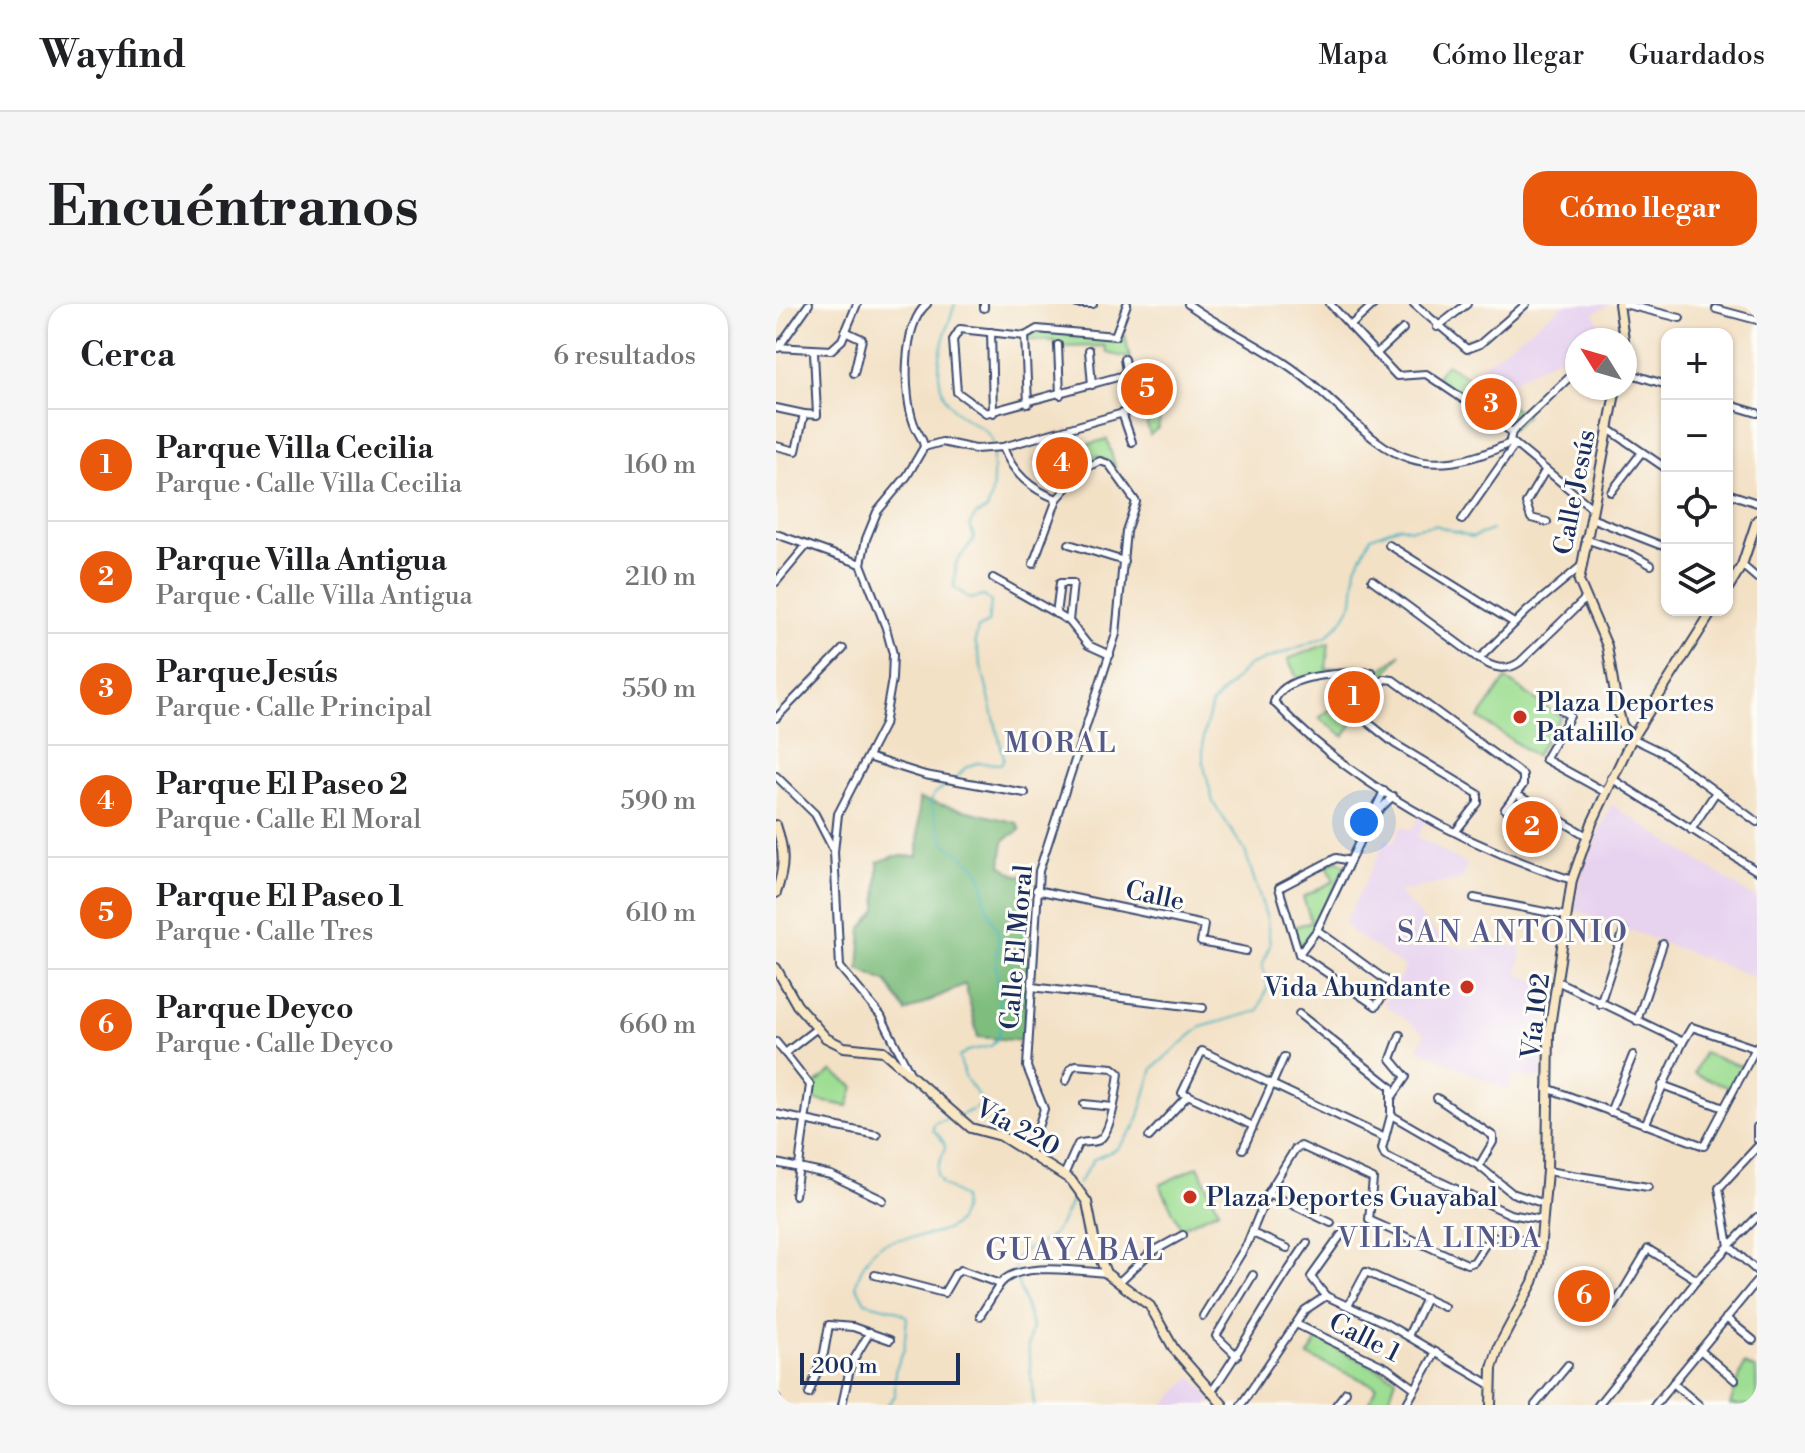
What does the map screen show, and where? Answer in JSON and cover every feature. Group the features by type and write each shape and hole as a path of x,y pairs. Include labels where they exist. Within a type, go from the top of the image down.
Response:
{"main road":[{"path":"1621,304 1623,328"},
{"name":"Calle Jesús","path":"1613,400 1579,581 1607,646 1622,725 1632,738"},
{"path":"1733,580 1742,565 1757,520"},
{"name":"Vía 102","path":"1491,1405 1491,1385 1499,1346 1533,1282 1542,1242 1547,1171 1550,1020 1559,982 1572,880 1611,778 1632,738 1709,616"},
{"path":"776,825 785,867 776,893"},
{"path":"776,968 816,1029"},
{"name":"Vía 220","path":"816,1029 834,1043 883,1051 971,1128 1001,1136 1068,1174 1087,1202 1096,1248 1106,1273"},
{"path":"1106,1273 1150,1306 1174,1349 1223,1405"}],"street":[{"path":"809,304 777,348 814,352 831,350 837,346 857,304"},
{"path":"924,447 914,424 907,352 913,320 927,304"},
{"path":"1077,304 1093,304"},
{"path":"1124,359 1124,374 1060,395 986,413 960,396 955,333 960,329 1025,336 1037,329 1115,336 1121,330 1127,304"},
{"path":"1188,304 1282,361 1367,436 1404,456 1435,464 1456,463 1478,459 1512,444"},
{"path":"1330,304 1397,376 1426,374 1512,432"},
{"path":"1350,326 1374,304"},
{"path":"1414,304 1437,327 1467,349 1480,344 1526,304"},
{"path":"1437,327 1467,304"},
{"path":"1621,304 1661,308 1680,318"},
{"path":"1716,309 1757,320"},
{"path":"1376,354 1403,329"},
{"path":"845,331 862,339 854,373"},
{"path":"991,332 993,413"},
{"path":"1025,336 1028,404"},
{"path":"1058,345 1060,395"},
{"path":"1089,350 1092,385"},
{"path":"776,408 817,415 814,352"},
{"path":"1637,376 1661,383"},
{"path":"1462,520 1512,444 1512,432 1565,381"},
{"path":"1733,406 1757,413"},
{"path":"910,1073 881,1016 840,967 834,852 838,814 868,757 889,707 893,654 861,564 871,523 907,476 924,447 942,442 985,449 999,447 1141,408"},
{"path":"1122,413 1132,442"},
{"path":"776,446 796,451 804,414"},
{"path":"1607,428 1661,465"},
{"path":"1512,444 1591,513 1660,545"},
{"path":"999,447 1024,481 1057,499 1033,564"},
{"path":"1611,492 1642,452"},
{"name":"Calle El Moral","path":"1030,1151 1044,1109 1027,1067 1036,890 1043,854 1116,634 1126,531 1136,502 1109,464 1100,461 1085,468 1057,499"},
{"path":"1545,471 1526,503 1531,518 1547,522"},
{"path":"1733,495 1757,503"},
{"path":"776,534 861,564"},
{"path":"1585,539 1633,555 1651,565"},
{"path":"1069,544 1124,561"},
{"path":"776,582 807,545"},
{"path":"1389,545 1514,623"},
{"path":"1742,565 1757,578"},
{"path":"1479,659 1514,623 1580,567"},
{"path":"993,578 1069,621 1088,645 1110,655"},
{"path":"1372,580 1479,659 1497,668 1515,666 1585,599"},
{"path":"1056,614 1060,583 1073,583 1069,621"},
{"path":"776,718 843,649"},
{"path":"1372,672 1314,678 1286,687 1274,702 1301,727 1384,791 1500,854 1572,880"},
{"path":"1456,831 1478,803 1478,794 1395,744 1361,718 1360,710 1381,681 1390,678 1523,775 1524,782 1505,809"},
{"path":"1562,711 1570,716 1545,759 1605,792"},
{"path":"1632,738 1663,753 1757,822"},
{"path":"868,757 951,780 1025,793"},
{"path":"776,776 815,814 834,852"},
{"path":"1611,778 1756,872"},
{"path":"1299,954 1317,930 1384,791"},
{"path":"1691,830 1716,792"},
{"path":"1516,794 1587,836"},
{"path":"1373,816 1393,796"},
{"path":"1317,930 1391,985 1373,1007 1299,954 1279,888 1336,858 1350,861"},
{"name":"Calle","path":"1036,890 1204,925 1201,942 1246,951"},
{"path":"1474,898 1566,916"},
{"path":"1600,1004 1624,930"},
{"path":"1637,1021 1663,944"},
{"path":"1559,982 1683,1042"},
{"path":"1032,987 1203,1008"},
{"path":"1299,1014 1391,1087 1391,1115 1382,1153 1385,1156 1510,1214 1543,1220"},
{"path":"1547,1088 1645,1125 1704,1146 1757,1048 1692,1027 1645,1125"},
{"path":"785,1053 816,1029"},
{"path":"1392,1097 1406,1077 1391,1059 1400,1035"},
{"path":"776,1042 808,1080 795,1195"},
{"path":"1253,1126 1182,1093 1202,1051 1385,1138"},
{"path":"1610,1112 1633,1055"},
{"path":"1243,1149 1284,1057"},
{"path":"1066,1081 1071,1068 1076,1065 1117,1070 1119,1076 1104,1135 1099,1140 1078,1144 1068,1174"},
{"path":"1662,1085 1724,1108"},
{"path":"1149,1137 1188,1095"},
{"path":"1437,1098 1493,1136 1493,1142 1479,1166"},
{"path":"1084,1104 1113,1107"},
{"path":"776,1114 877,1135"},
{"path":"1391,1115 1479,1166 1512,1193 1545,1204"},
{"path":"1757,1127 1757,1139"},
{"path":"1203,1316 1252,1233 1268,1193 1295,1149 1301,1146 1373,1179 1369,1220 1471,1265 1490,1237 1542,1242"},
{"path":"1757,1147 1719,1188 1729,1246 1757,1271"},
{"path":"776,1163 831,1175 883,1200"},
{"path":"1547,1171 1648,1187"},
{"path":"1268,1193 1331,1223"},
{"path":"1598,1405 1697,1280 1754,1218"},
{"path":"1754,1218 1757,1228"},
{"path":"1252,1233 1287,1248"},
{"path":"1118,1283 1150,1253 1183,1235"},
{"path":"1341,1235 1310,1281 1326,1296 1349,1304 1491,1385"},
{"path":"1212,1391 1237,1356 1263,1306 1307,1243"},
{"path":"1614,1306 1648,1249 1697,1280"},
{"path":"980,1316 1010,1274 1049,1269 1106,1273"},
{"path":"875,1275 944,1293 958,1271 1000,1284"},
{"path":"1349,1304 1366,1272 1444,1307"},
{"path":"1237,1356 1216,1336 1253,1275"},
{"path":"1655,1405 1757,1281"},
{"path":"1241,1405 1310,1304 1326,1296"},
{"path":"1408,1336 1426,1298"},
{"path":"1726,1318 1755,1341"},
{"name":"Calle 1","path":"1296,1324 1387,1368 1413,1387"},
{"path":"809,1394 824,1353 829,1325 870,1332 890,1340"},
{"path":"842,1405 851,1364 870,1332"},
{"path":"1700,1350 1735,1380"},
{"path":"1406,1405 1413,1387 1436,1352"},
{"path":"1535,1405 1568,1365"},
{"path":"1673,1383 1699,1405"},
{"path":"1336,1405 1346,1392"},
{"path":"776,1397 778,1405"}],"shaded area":[{"path":"1564,304 1611,304 1594,313 1603,328 1565,328 1565,354 1490,392 1467,377"},
{"path":"1611,804 1757,899 1757,978 1573,909 1582,873"},
{"path":"1420,817 1425,820 1418,837 1468,865 1462,879 1398,892 1441,939 1452,946 1478,949 1482,932 1492,935 1492,943 1522,948 1518,975 1552,984 1541,1078 1512,1076 1509,1091 1418,1048 1425,1034 1383,1003 1406,968 1353,933 1345,923 1386,839 1393,842 1402,826 1411,831"},
{"path":"1192,1376 1213,1399 1207,1405 1164,1405"}],"green space":[{"path":"1038,331 1118,339 1125,335 1131,363 1165,397 1158,428 1150,435 1128,358 1107,353 1105,346 1055,347 1055,341 1028,340 1028,336"},
{"path":"1446,364 1526,416 1512,429 1436,378"},
{"path":"1107,439 1115,466 1097,456 1085,461 1068,482 1036,459"},
{"path":"1329,643 1326,669 1358,665 1356,671 1297,678 1288,659"},
{"path":"1401,654 1386,673 1380,674 1353,714 1354,722 1344,736 1319,718"},
{"name":"Plaza Deportes Patalillo","path":"1506,679 1561,717 1535,756 1479,718"},
{"path":"919,799 1017,823 1020,830 1004,840 1001,865 1014,874 1033,879 1024,1041 978,1037 965,984 906,1012 887,982 859,969 862,928 877,910 878,862 895,856 918,856"},
{"path":"1337,860 1345,866 1316,926 1299,949 1293,927 1311,922 1303,897 1334,881 1327,865"},
{"path":"1703,1053 1742,1066 1730,1088 1694,1074"},
{"path":"832,1071 854,1087 848,1106 814,1100 815,1084"},
{"name":"Plaza Deportes Guayabal","path":"1198,1166 1219,1210 1181,1228 1160,1185"},
{"path":"1565,1276 1611,1299 1611,1304 1597,1318 1557,1293"},
{"path":"1318,1339 1396,1378 1387,1405 1369,1404 1376,1386 1308,1356"},
{"path":"1744,1364 1756,1370 1757,1405 1730,1405"}],"waterway":[{"path":"955,304 941,350 940,381 952,408 986,432 993,444"},
{"path":"961,1115 981,1106 982,1101 965,1077 959,1057 967,1051 991,1046 998,1038 1001,1024 996,962 999,935 986,905 982,878 975,866 944,842 930,803 934,794 954,781 965,768 976,763 1001,764 1004,758 975,641 978,628 988,623 991,602 984,596 970,599 954,587 956,563 974,539 970,524 976,515 987,510 990,502 993,450"},
{"path":"1078,1184 1094,1159 1117,1149 1136,1126 1153,1068 1201,1027 1258,1011 1268,986 1262,964 1270,945 1267,919 1245,851 1213,802 1203,762 1203,737 1212,704 1248,666 1326,637 1342,621 1353,602 1356,567 1371,537 1400,526 1410,529 1435,525 1472,537 1492,530"},
{"path":"887,1405 895,1396 895,1371 904,1349 907,1317 896,1310 865,1302 856,1285 864,1264 878,1247 945,1230 955,1224 961,1213 962,1197 942,1184 937,1175 945,1147 933,1130 934,1123 955,1117"},
{"path":"1015,1271 1014,1261 1018,1256 1046,1240 1055,1231 1076,1189"},
{"path":"1016,1277 1032,1326 1028,1345 1034,1405"}],"place":[{"name":"Parque El Paseo 1","path":"1147,389"},
{"name":"Parque Jesús","path":"1491,404"},
{"name":"Parque El Paseo 2","path":"1062,463"},
{"name":"Parque Villa Cecilia","path":"1354,697"},
{"name":"Plaza Deportes Patalillo","path":"1520,717"},
{"name":"Parque Villa Antigua","path":"1532,827"},
{"name":"Vida Abundante","path":"1467,987"},
{"name":"Plaza Deportes Guayabal","path":"1190,1197"},
{"name":"Parque Deyco","path":"1584,1296"}],"district":[{"name":"MORAL","path":"1061,742"},
{"name":"SAN ANTONIO","path":"1513,932"},
{"name":"VILLA LINDA","path":"1440,1237"},
{"name":"GUAYABAL","path":"1075,1250"}]}
